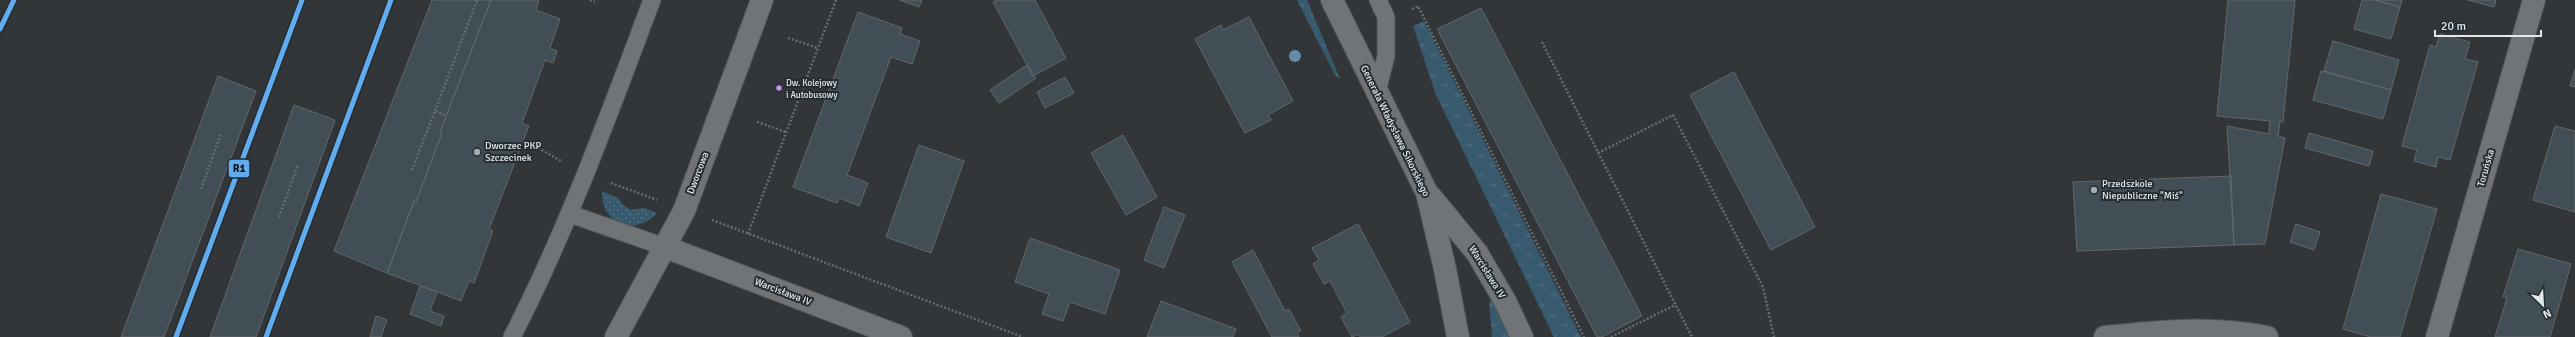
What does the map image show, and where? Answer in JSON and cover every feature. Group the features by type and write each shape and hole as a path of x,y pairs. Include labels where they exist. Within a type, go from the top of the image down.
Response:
{"street":[{"name":"Dworcowa","path":"616,337 684,211 762,0"},
{"name":"Generała Władysława Sikorskiego","path":"1332,0 1427,193 1445,269 1458,337"},
{"name":"Toruńska","path":"2437,337 2534,0"},
{"name":"Warcisława IV","path":"1427,193 1477,253 1505,301 1522,337"},
{"name":"Warcisława IV","path":"665,247 901,337"},
{"path":"2105,337 2188,329 2225,331 2267,337"}],"lane":[{"path":"512,337 570,214 587,174 652,0"},
{"path":"1377,92 1386,56 1386,17 1378,0"},
{"path":"570,214 665,247"}],"path":[{"path":"412,170 477,0"},
{"path":"590,0 595,2"},
{"path":"748,234 835,0"},
{"path":"1408,11 1418,6 1584,337"},
{"path":"788,38 818,48"},
{"path":"1542,42 1692,337"},
{"path":"435,111 446,116"},
{"path":"1598,153 1673,115 1763,287 1774,337"},
{"path":"757,122 786,132"},
{"path":"201,189 221,134"},
{"path":"522,143 540,149 574,170 1023,337"},
{"path":"279,217 298,165"},
{"path":"1612,337 1676,305"}],"green space":[{"path":"1297,0 1307,0 1340,79 1335,75"},
{"path":"1424,21 1581,337 1554,337 1436,95 1413,26"},
{"path":"602,191 618,198 623,205 631,210 644,208 657,213 648,220 639,224 630,226 621,224 613,219 607,212 603,203"},
{"path":"1492,299 1510,337 1492,337 1489,303"}],"building":[{"path":"432,0 491,0 440,132 442,133 416,202 414,201 387,273 334,251"},
{"name":"Dworzec PKP Szczecinek","path":"491,0 539,0 536,10 560,19 550,48 557,51 553,63 545,60 522,123 529,126 489,229 493,231 474,283 469,281 461,301 387,273 414,201 416,202 442,133 440,132"},
{"path":"899,0 922,0 919,7"},
{"path":"997,0 1035,0 1066,58 1033,76 993,2"},
{"path":"2228,0 2295,0 2283,122 2280,122 2278,136 2285,138 2265,244 2234,245 2227,126 2269,134 2270,121 2217,116"},
{"path":"2362,0 2375,0 2400,7 2391,39 2354,29"},
{"path":"2375,0 2402,0 2400,7"},
{"path":"2468,0 2496,0 2494,7"},
{"path":"1481,8 1642,316 1602,337 1597,337 1437,29"},
{"path":"858,12 902,28 900,34 920,41 912,64 891,57 847,175 868,183 859,206 839,198 837,203 793,187"},
{"path":"1249,17 1293,101 1268,115 1271,120 1245,133 1195,39 1221,25 1223,30"},
{"path":"2440,34 2470,42 2465,59 2478,62 2450,160 2438,157 2436,167 2414,161 2417,150 2402,146 2430,45 2436,47"},
{"path":"2333,41 2399,60 2391,90 2324,71"},
{"path":"1027,65 1036,78 999,103 990,90"},
{"path":"2575,69 2575,87 2570,86"},
{"path":"2321,71 2391,90 2383,119 2313,100"},
{"path":"1734,72 1815,227 1771,250 1690,95"},
{"path":"218,76 256,91 164,337 121,337"},
{"path":"1065,77 1074,93 1045,108 1037,92"},
{"path":"294,105 335,120 256,337 210,337"},
{"path":"2555,126 2575,131 2575,212 2533,200"},
{"path":"2309,133 2373,151 2369,166 2305,148"},
{"path":"1123,135 1157,197 1126,215 1091,153"},
{"path":"919,145 964,161 931,253 886,237"},
{"path":"2231,176 2234,245 2077,251 2073,182"},
{"path":"2381,194 2437,209 2400,337 2371,337 2343,329"},
{"path":"1164,207 1185,215 1164,268 1144,260"},
{"path":"1358,224 1410,322 1382,337 1360,337 1359,334 1352,337 1341,317 1347,313 1330,281 1324,284 1313,264 1319,260 1312,248"},
{"path":"2296,224 2320,232 2314,250 2290,242"},
{"path":"1030,238 1120,270 1105,314 1070,302 1063,321 1042,314 1049,294 1015,282"},
{"path":"2518,249 2571,264 2550,337 2495,337 2507,298 2503,297"},
{"path":"1253,250 1285,311 1289,309 1301,331 1297,333 1299,337 1272,337 1232,262"},
{"path":"420,286 437,292 430,311 444,316 441,326 410,314"},
{"path":"1161,301 1236,329 1233,337 1147,337"},
{"path":"376,316 387,320 381,337 370,337"}],"transit line":[{"name":"R1","path":"0,29 14,0"},
{"name":"R1","path":"176,337 302,0"},
{"name":"R1","path":"266,337 391,0"}],"place":[{"name":"Dw. Kolejowy i Autobusowy","path":"779,88"},
{"name":"Dworzec PKP Szczecinek","path":"477,152"},
{"name":"Przedszkole Niepubliczne \"Miś\"","path":"2094,190"}]}
